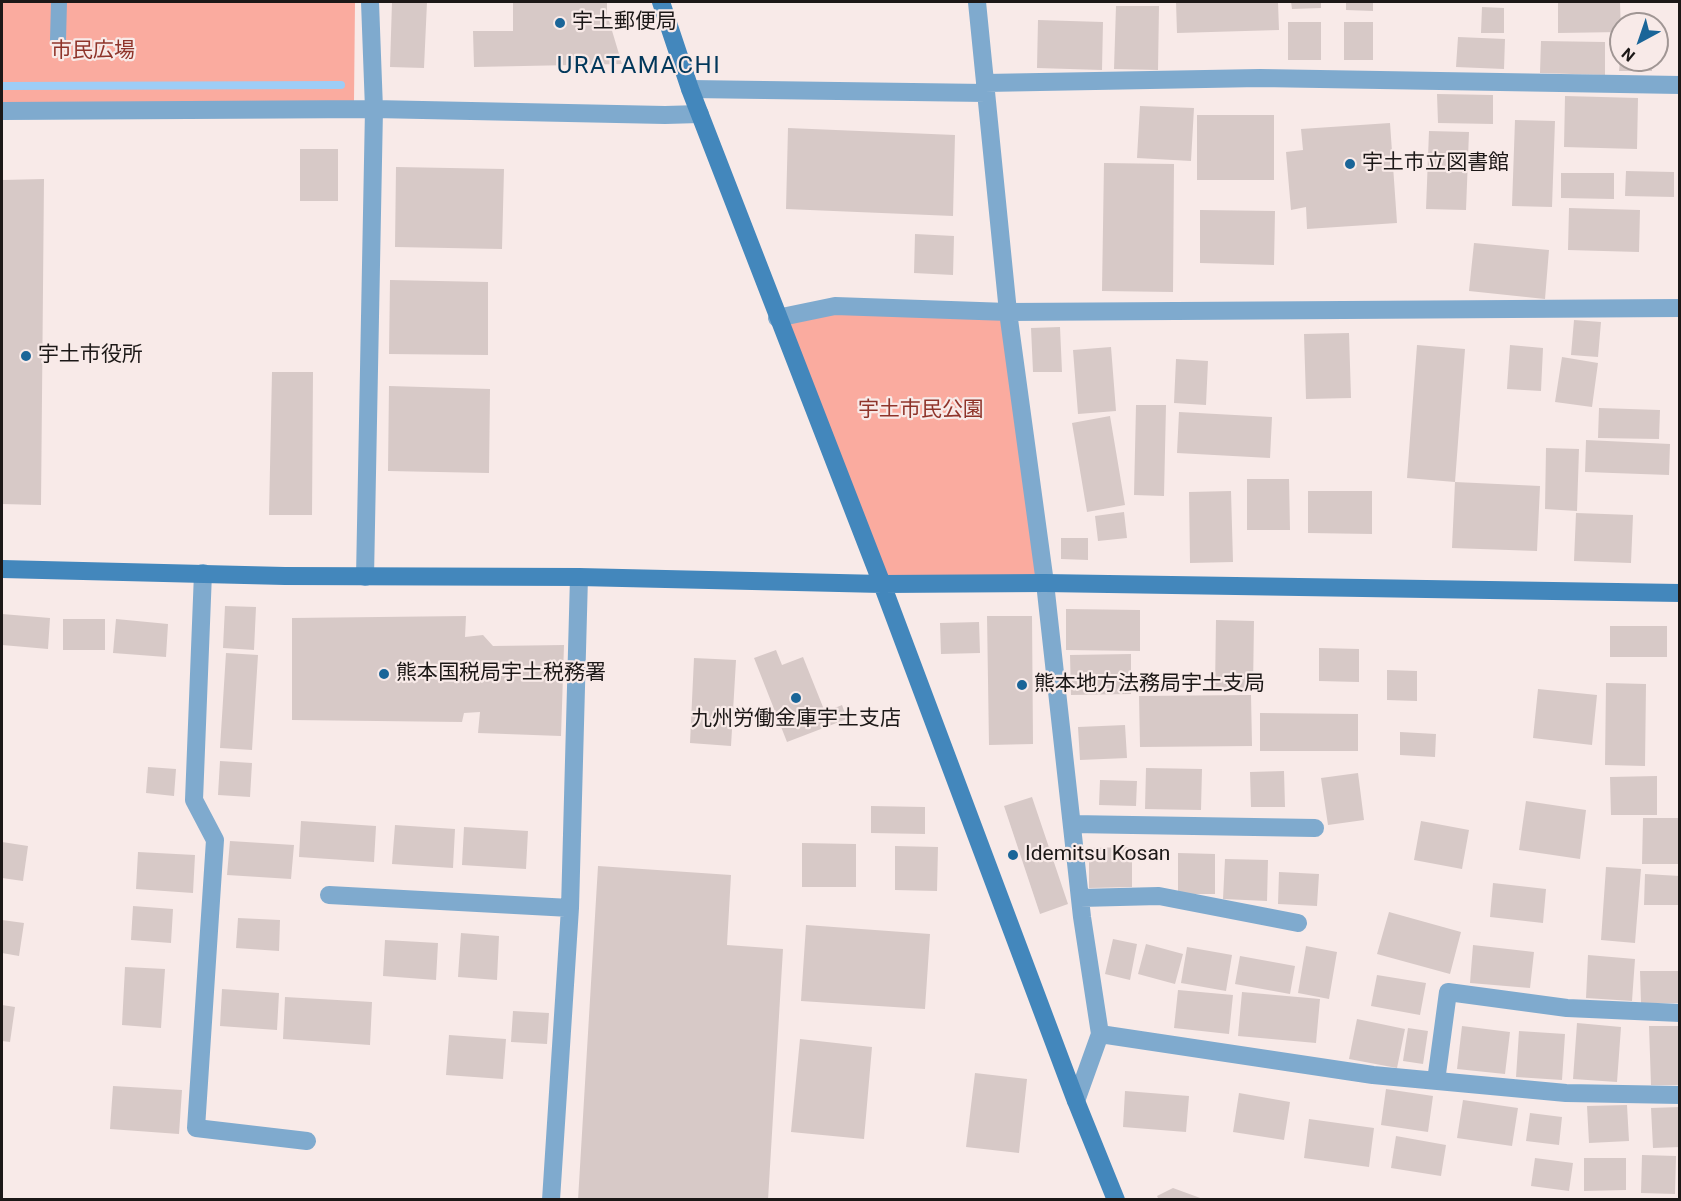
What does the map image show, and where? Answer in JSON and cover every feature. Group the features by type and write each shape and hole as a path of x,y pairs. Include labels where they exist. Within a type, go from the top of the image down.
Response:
{"street":[{"path":"365,577 374,109 370,2"},
{"path":"661,2 690,89 882,584 1076,1101 1116,1200"},
{"path":"976,2 1008,312 1045,583 1080,898 1101,1034 1076,1101"},
{"path":"690,89 986,88 1260,78 1680,85"},
{"path":"2,111 374,109 665,116 700,114"},
{"path":"777,318 835,306 1008,312 1680,308"},
{"path":"2,569 365,577 579,577 882,584 1045,583 1680,593"},
{"path":"203,573 194,800 215,840 196,1128 307,1141"},
{"path":"551,1200 570,908 579,577"},
{"path":"1072,824 1315,828"},
{"path":"328,895 570,908"},
{"path":"1080,898 1160,896 1298,923"},
{"path":"1436,1081 1448,992 1567,1008 1680,1013"},
{"path":"1101,1034 1373,1076 1566,1093 1680,1095"}],"lane":[{"path":"58,40 60,2"}],"green space":[{"name":"市民広場","path":"2,2 355,2 354,101 2,105"},
{"name":"宇土市民公園","path":"835,306 1008,312 1045,583 882,584 777,318"}],"building":[{"path":"392,2 427,2 424,68 390,67"},
{"path":"513,2 607,2 607,14 622,64 474,67 473,31 513,31"},
{"path":"1176,2 1278,2 1279,30 1177,33"},
{"path":"1291,2 1321,2 1321,8 1292,9"},
{"path":"1346,2 1373,2 1373,11 1346,10"},
{"path":"1558,2 1620,2 1620,12 1609,12 1609,32 1558,33"},
{"path":"1116,6 1159,6 1158,70 1114,69"},
{"path":"1482,7 1504,8 1504,33 1481,33"},
{"path":"1038,20 1103,22 1102,70 1037,68"},
{"path":"1288,22 1321,22 1321,60 1288,60"},
{"path":"1344,22 1373,22 1373,60 1344,60"},
{"path":"1458,37 1505,39 1504,69 1456,67"},
{"path":"1541,41 1605,42 1605,75 1540,73"},
{"path":"1437,94 1493,95 1493,124 1438,123"},
{"path":"1565,96 1638,98 1637,149 1564,147"},
{"path":"1140,106 1194,108 1191,161 1137,158"},
{"path":"1197,115 1274,115 1274,180 1197,180"},
{"path":"1515,120 1555,121 1552,207 1512,206"},
{"path":"1390,123 1397,223 1307,229 1306,207 1291,210 1286,152 1303,150 1301,129"},
{"path":"788,128 955,135 953,216 786,209"},
{"path":"1429,131 1469,132 1466,210 1426,209"},
{"path":"300,149 338,149 338,201 300,201"},
{"path":"1104,163 1174,164 1173,292 1102,291"},
{"path":"396,167 504,169 502,249 395,247"},
{"path":"1626,171 1674,172 1674,197 1625,196"},
{"path":"1561,173 1614,173 1614,199 1561,198"},
{"path":"44,179 41,505 2,504 2,180"},
{"path":"1569,208 1640,210 1639,252 1568,250"},
{"path":"1200,210 1275,211 1274,265 1200,263"},
{"path":"915,234 954,236 953,275 914,273"},
{"path":"1474,243 1549,250 1545,299 1469,291"},
{"path":"390,280 488,282 488,355 389,354"},
{"path":"1574,320 1601,322 1598,357 1571,355"},
{"path":"1060,327 1062,372 1033,372 1031,328"},
{"path":"1349,333 1351,398 1306,399 1304,334"},
{"path":"1417,345 1465,349 1455,482 1407,478"},
{"path":"1510,345 1543,348 1541,391 1507,389"},
{"path":"1111,347 1116,411 1078,414 1073,350"},
{"path":"1562,357 1598,363 1592,407 1555,402"},
{"path":"1176,359 1208,361 1206,405 1174,403"},
{"path":"272,372 313,372 312,515 269,515"},
{"path":"389,386 490,389 489,473 388,471"},
{"path":"1136,405 1166,405 1164,496 1134,495"},
{"path":"1599,408 1660,410 1659,439 1598,438"},
{"path":"1179,412 1272,417 1270,458 1177,453"},
{"path":"1110,416 1125,505 1087,512 1072,423"},
{"path":"1586,440 1670,444 1669,475 1585,472"},
{"path":"1546,448 1579,449 1577,511 1545,509"},
{"path":"1247,479 1289,479 1290,530 1247,530"},
{"path":"1455,482 1540,486 1537,551 1452,548"},
{"path":"1231,491 1233,562 1190,563 1189,492"},
{"path":"1308,491 1372,491 1372,534 1308,533"},
{"path":"1124,512 1127,538 1098,541 1095,516"},
{"path":"1576,513 1633,515 1631,563 1574,561"},
{"path":"1061,538 1088,538 1088,560 1061,559"},
{"path":"225,606 256,607 254,650 223,648"},
{"path":"1066,609 1140,610 1140,651 1066,650"},
{"path":"2,614 50,618 48,649 2,645"},
{"path":"466,616 465,637 483,635 493,646 564,645 561,736 478,733 480,712 464,713 462,722 292,720 292,618"},
{"path":"987,616 1032,616 1033,744 989,745"},
{"path":"63,619 105,619 105,650 63,650"},
{"path":"116,619 168,624 166,657 113,653"},
{"path":"1216,620 1254,621 1253,689 1215,689"},
{"path":"979,622 980,653 941,654 940,623"},
{"path":"1610,626 1667,626 1667,657 1610,657"},
{"path":"1319,648 1359,649 1359,682 1319,681"},
{"path":"776,650 782,665 803,657 825,712 842,705 847,719 787,742 754,658"},
{"path":"226,653 258,655 252,750 220,748"},
{"path":"1131,654 1131,694 1071,695 1070,655"},
{"path":"694,658 736,660 731,746 690,743"},
{"path":"1387,670 1417,671 1417,701 1387,700"},
{"path":"1606,683 1646,684 1645,766 1605,765"},
{"path":"1538,689 1597,695 1592,745 1533,738"},
{"path":"1251,695 1252,746 1140,747 1139,696"},
{"path":"1260,713 1358,714 1358,751 1260,751"},
{"path":"1125,725 1127,758 1080,760 1078,727"},
{"path":"1400,732 1436,734 1435,757 1400,755"},
{"path":"220,761 252,763 250,797 218,795"},
{"path":"148,767 176,769 174,796 146,793"},
{"path":"1146,768 1202,769 1201,810 1145,809"},
{"path":"1284,771 1285,807 1251,807 1250,772"},
{"path":"1358,773 1364,820 1328,825 1321,778"},
{"path":"1657,776 1657,815 1611,815 1610,777"},
{"path":"1100,780 1137,781 1136,806 1099,805"},
{"path":"1032,797 1068,904 1040,914 1004,806"},
{"path":"1526,801 1586,810 1580,859 1519,850"},
{"path":"871,806 925,807 925,834 871,833"},
{"path":"1643,818 1680,818 1680,864 1642,864"},
{"path":"301,821 376,826 374,862 299,857"},
{"path":"1421,821 1469,830 1462,869 1414,860"},
{"path":"395,825 455,829 453,868 392,864"},
{"path":"464,827 528,831 526,869 462,865"},
{"path":"230,841 294,845 291,879 227,875"},
{"path":"2,842 28,846 23,881 2,878"},
{"path":"802,843 856,844 856,887 802,887"},
{"path":"895,846 938,847 937,891 895,890"},
{"path":"1132,847 1132,887 1089,888 1089,848"},
{"path":"138,852 195,855 193,893 136,889"},
{"path":"1178,853 1215,854 1215,894 1178,894"},
{"path":"1225,859 1268,860 1267,901 1223,899"},
{"path":"598,866 731,875 727,945 783,949 768,1200 578,1200"},
{"path":"1606,867 1641,869 1635,943 1601,940"},
{"path":"1279,872 1319,874 1317,906 1278,904"},
{"path":"1645,874 1680,876 1679,905 1644,905"},
{"path":"1493,883 1546,889 1543,923 1490,917"},
{"path":"133,906 173,909 171,943 131,940"},
{"path":"1389,912 1461,932 1450,974 1377,954"},
{"path":"238,918 280,920 279,951 236,948"},
{"path":"2,920 24,923 19,956 2,953"},
{"path":"806,925 930,934 925,1009 801,1001"},
{"path":"461,933 499,936 497,980 458,977"},
{"path":"1113,939 1137,944 1130,980 1105,974"},
{"path":"385,940 438,943 436,980 383,976"},
{"path":"1146,944 1183,954 1175,984 1138,974"},
{"path":"1473,945 1534,952 1530,988 1470,983"},
{"path":"1306,946 1337,952 1329,999 1298,993"},
{"path":"1187,947 1232,955 1226,991 1181,983"},
{"path":"1588,955 1635,959 1632,1001 1586,998"},
{"path":"1240,956 1295,966 1290,994 1235,984"},
{"path":"125,967 165,969 161,1028 122,1025"},
{"path":"1640,971 1680,971 1680,1003 1641,1003"},
{"path":"1377,975 1426,983 1420,1015 1371,1006"},
{"path":"222,989 279,993 277,1030 220,1026"},
{"path":"1178,990 1233,995 1229,1034 1174,1028"},
{"path":"1242,992 1320,999 1316,1043 1238,1036"},
{"path":"285,997 372,1002 370,1045 283,1039"},
{"path":"2,1005 15,1007 10,1042 2,1041"},
{"path":"513,1011 549,1013 547,1044 511,1042"},
{"path":"1357,1019 1405,1029 1397,1068 1349,1059"},
{"path":"1577,1023 1621,1027 1617,1082 1573,1079"},
{"path":"1462,1026 1510,1032 1505,1074 1457,1069"},
{"path":"1649,1026 1680,1026 1680,1085 1651,1085"},
{"path":"1408,1028 1428,1031 1423,1064 1403,1061"},
{"path":"1519,1031 1565,1034 1562,1080 1516,1077"},
{"path":"449,1035 506,1039 503,1079 446,1075"},
{"path":"800,1039 872,1047 864,1139 791,1132"},
{"path":"975,1073 1027,1079 1019,1153 966,1147"},
{"path":"113,1086 182,1090 179,1134 110,1129"},
{"path":"1386,1089 1433,1096 1428,1132 1381,1125"},
{"path":"1125,1091 1189,1096 1186,1132 1123,1127"},
{"path":"1239,1093 1290,1102 1284,1140 1233,1132"},
{"path":"1463,1100 1518,1108 1512,1146 1457,1138"},
{"path":"1627,1105 1629,1141 1589,1143 1587,1106"},
{"path":"1680,1107 1680,1147 1653,1148 1651,1108"},
{"path":"1530,1113 1562,1117 1559,1145 1526,1141"},
{"path":"1309,1119 1374,1128 1369,1167 1304,1158"},
{"path":"1396,1136 1446,1145 1441,1176 1391,1168"},
{"path":"1642,1155 1676,1156 1675,1194 1641,1193"},
{"path":"1535,1158 1573,1163 1569,1191 1531,1186"},
{"path":"1584,1158 1626,1158 1626,1190 1584,1191"},
{"path":"1173,1188 1203,1199 1159,1200 1157,1196"}],"waterway":[{"path":"2,86 341,85"}],"place":[{"name":"宇土郵便局","path":"560,23"},
{"name":"宇土市立図書館","path":"1350,164"},
{"name":"宇土市役所","path":"26,356"},
{"name":"熊本国税局宇土税務署","path":"384,674"},
{"name":"熊本地方法務局宇土支局","path":"1022,685"},
{"name":"九州労働金庫宇土支店","path":"796,698"},
{"name":"Idemitsu Kosan","path":"1013,855"}],"district":[{"name":"URATAMACHI","path":"639,67"}]}
